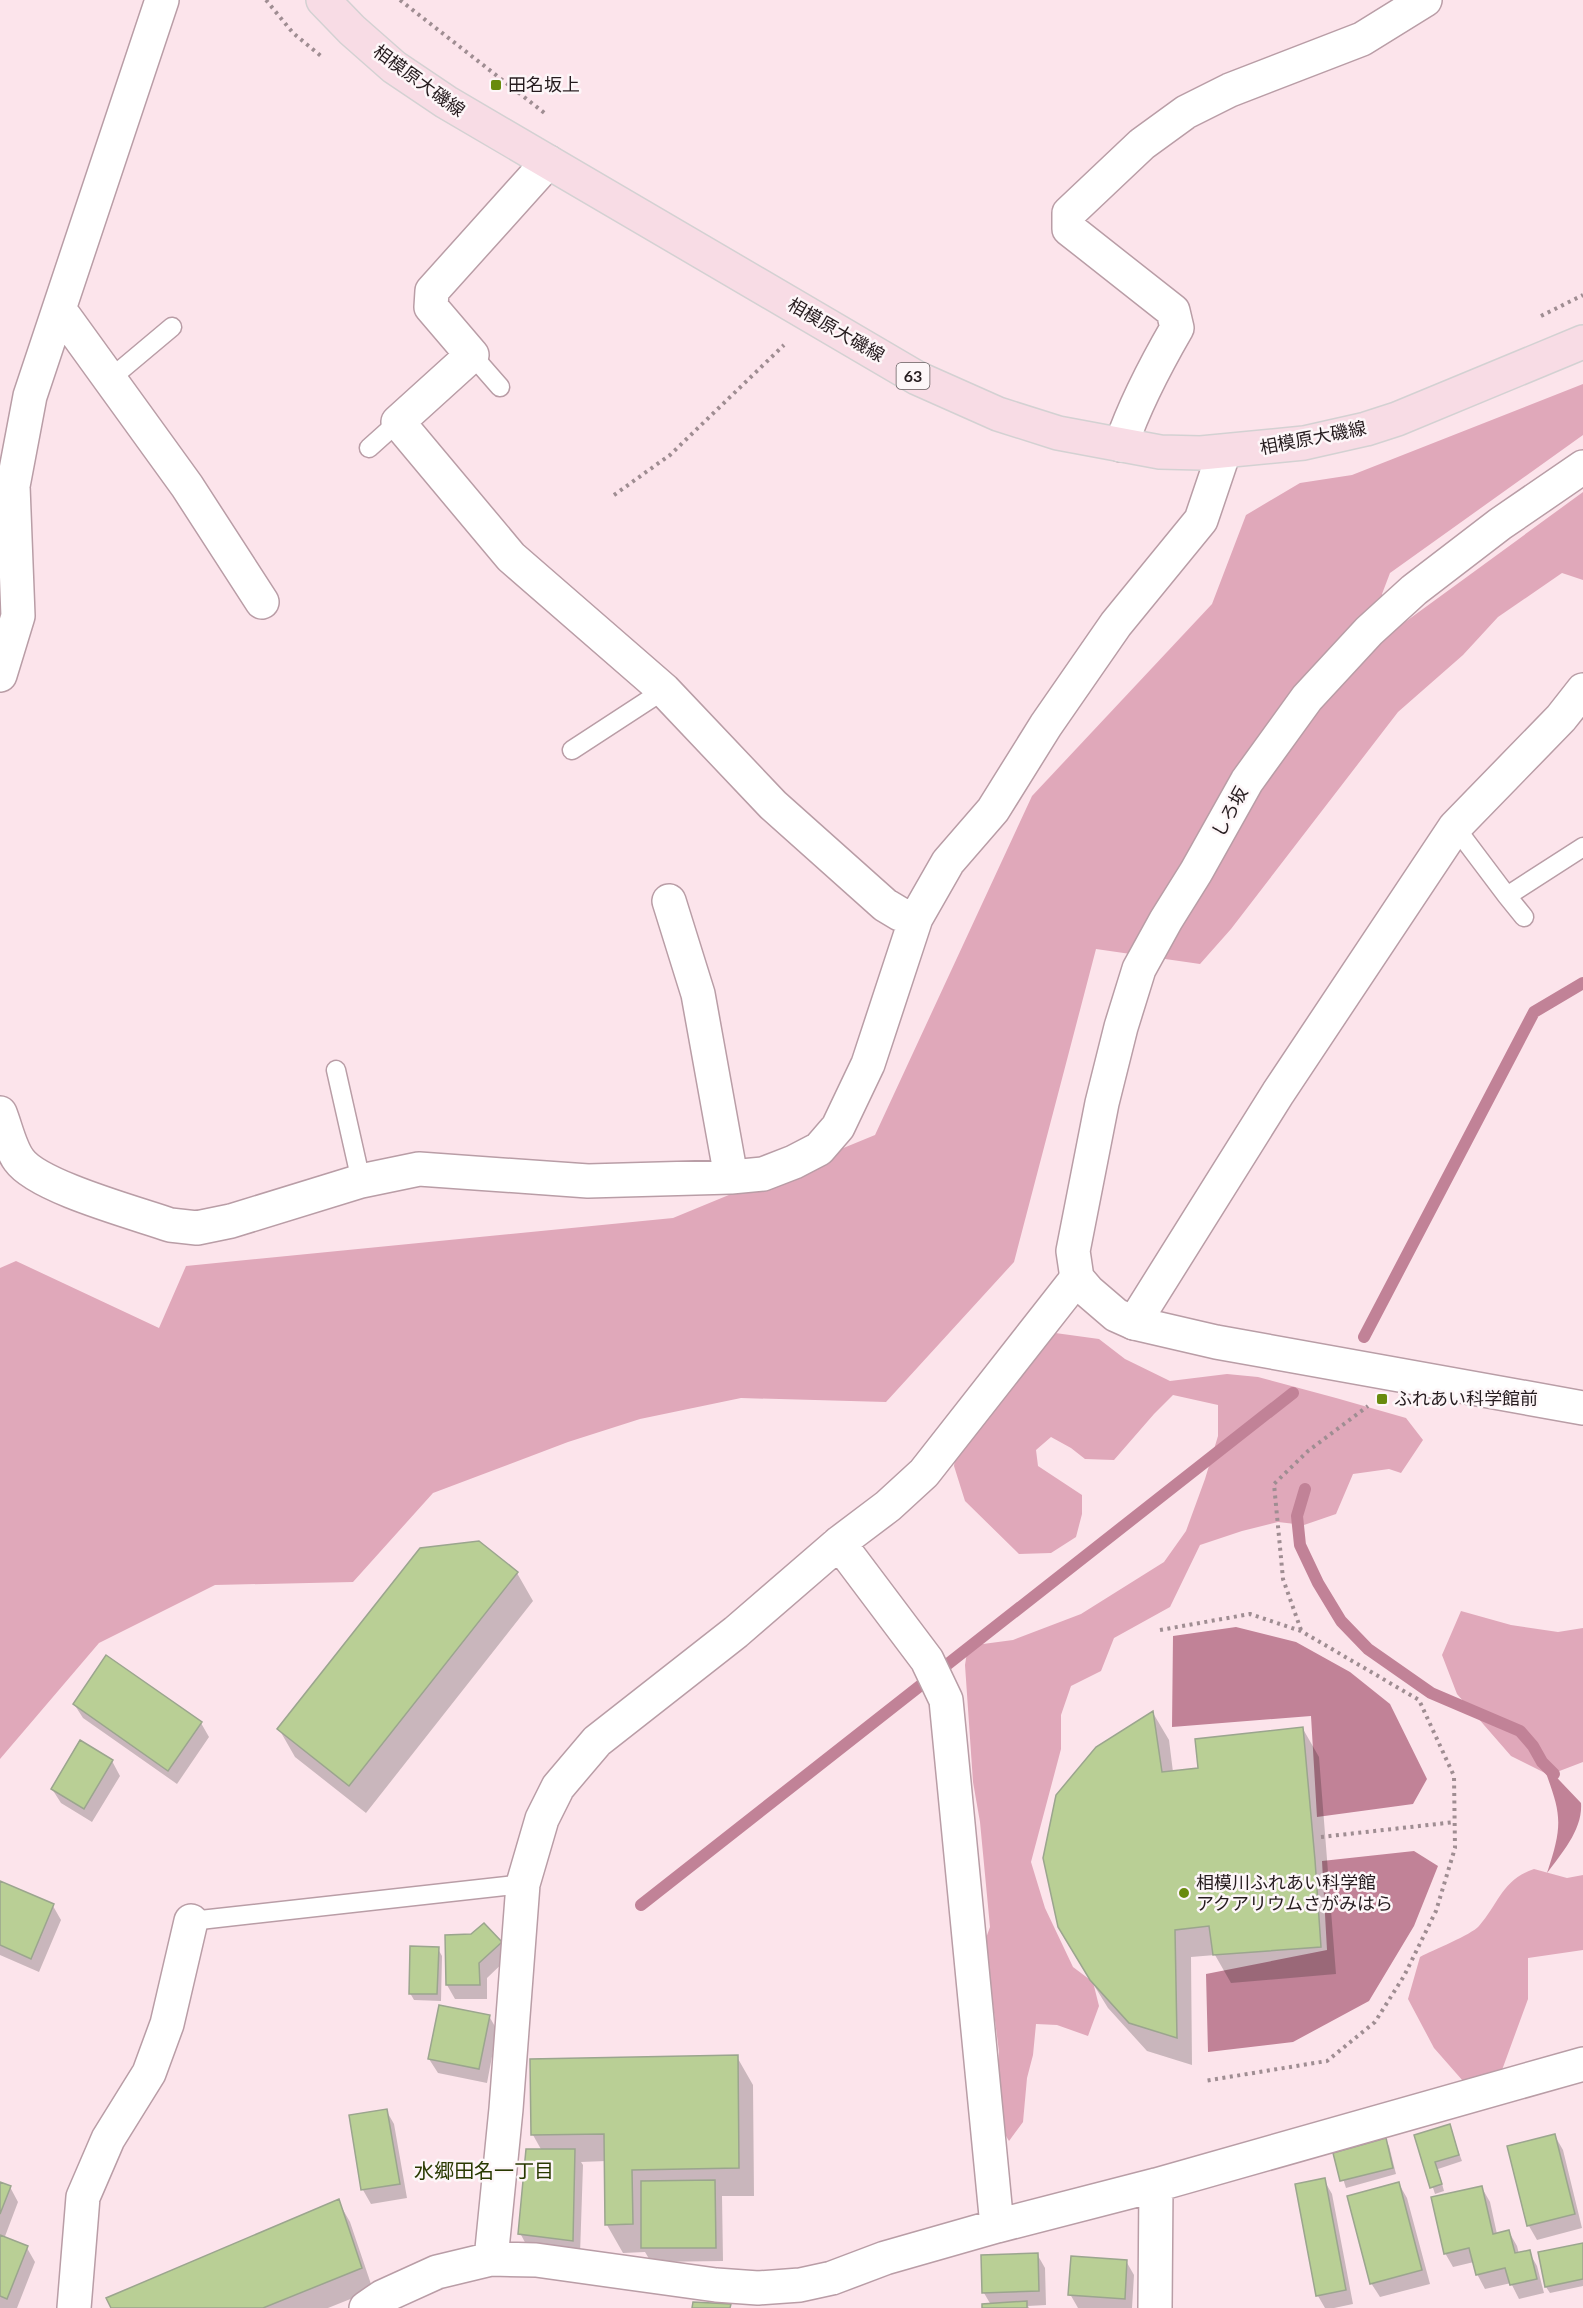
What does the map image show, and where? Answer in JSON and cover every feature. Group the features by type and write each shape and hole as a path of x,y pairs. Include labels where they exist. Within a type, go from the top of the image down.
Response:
{"main road":[{"name":"相模原大磯線","path":"323,0 352,30 394,67 446,102 916,378 1028,425 1121,446 1160,452 1224,452 1304,443 1366,429 1397,419 1583,342"}],"street":[{"path":"0,675 18,616 6,486 30,396 162,0"},
{"path":"1121,446 1133,411 1153,369 1177,328 1173,311 1070,229 1069,213 1142,144 1186,112 1230,90 1362,39 1425,0"},
{"path":"548,162 432,291 431,307 472,355 398,422 511,557 664,690 773,805 885,905 900,914 916,918"},
{"path":"59,309 187,486 262,602"},
{"path":"0,1113 9,1170 35,1176 54,1185 183,1228 197,1228 231,1221 361,1182 419,1169 588,1181 731,1177 763,1174 819,1149 838,1126 868,1064 916,918 948,862 993,810 1046,725 1116,624 1201,520 1224,452"},
{"name":"しろ坂","path":"1077,1278 1073,1251 1102,1103 1121,1027 1139,969 1247,781 1307,699 1376,624 1414,590 1491,530 1583,467"},
{"path":"1134,1323 1278,1093 1455,827 1561,718 1583,690"},
{"path":"669,901 698,994 731,1177"},
{"path":"491,2259 506,2109 523,1884 542,1819 558,1787 597,1741 736,1632 839,1543 888,1506 924,1473 1077,1278 1101,1304 1116,1315 1134,1323 1216,1342 1583,1408"},
{"path":"839,1543 927,1660 946,1700 997,2226"},
{"path":"74,2308 83,2197 108,2139 149,2073 167,2024 191,1921"},
{"path":"377,2305 437,2272 491,2259 536,2260 716,2285 758,2298 832,2278 885,2258 997,2226 1156,2185 1583,2064"},
{"path":"1155,2308 1156,2185"}],"lane":[{"path":"110,379 172,327"},
{"path":"472,355 500,387"},
{"path":"369,448 398,422"},
{"path":"572,750 664,690"},
{"path":"1455,827 1524,917"},
{"path":"1507,896 1583,848"},
{"path":"336,1070 361,1182"},
{"path":"191,1921 523,1884"}],"path":[{"path":"400,0 554,121"},
{"path":"1540,317 1583,296"},
{"path":"614,495 670,455 784,345"},
{"path":"1301,1631 1283,1579 1274,1484 1308,1451 1374,1402"},
{"path":"1160,1630 1250,1614 1301,1631 1419,1701 1454,1776 1455,1848 1436,1911 1404,1976 1376,2022 1327,2061 1204,2081"},
{"path":"1321,1837 1455,1822"}],"shaded area":[{"path":"1583,384 1583,435 1390,573 1382,594 1389,621 1401,625 1583,492 1583,580 1562,573 1498,617 1463,655 1398,712 1231,929 1200,964 1096,949 1014,1262 886,1402 741,1398 640,1419 568,1442 433,1493 353,1582 215,1585 99,1643 0,1759 0,1268 16,1261 159,1328 186,1266 673,1218 875,1135 1032,796 1212,604 1246,515 1300,483 1352,475"},
{"path":"1048,1332 1099,1339 1125,1359 1170,1381 1227,1374 1258,1377 1406,1418 1423,1440 1401,1473 1389,1469 1353,1474 1336,1514 1304,1525 1278,1522 1200,1545 1170,1607 1114,1638 1101,1671 1071,1686 1061,1715 1061,1749 1031,1862 1045,1908 1073,1967 1093,1982 1099,2006 1088,2036 1057,2025 1036,2024 1033,2055 1027,2078 1023,2122 1009,2141 996,2119 999,2052 985,1941 990,1927 980,1822 973,1782 965,1665 968,1646 1013,1640 1081,1614 1164,1562 1186,1531 1218,1436 1218,1405 1173,1395 1114,1460 1085,1459 1051,1437 1036,1450 1038,1466 1082,1495 1082,1514 1076,1537 1051,1553 1019,1554 965,1501 954,1466 957,1440"},
{"path":"1461,1611 1511,1625 1558,1632 1583,1628 1583,1762 1549,1775 1511,1756 1457,1694 1442,1655"},
{"path":"1236,1627 1296,1642 1350,1672 1390,1704 1427,1779 1413,1804 1317,1817 1311,1716 1172,1727 1173,1636"},
{"path":"1542,1762 1581,1803 1581,1813 1575,1831 1547,1873 1556,1840 1558,1816"},
{"path":"1414,1851 1438,1866 1414,1926 1369,2001 1293,2042 1208,2052 1206,1974 1327,1950 1322,1861"},
{"path":"1534,1869 1567,1878 1583,1875 1583,1950 1528,1958 1528,1999 1502,2070 1463,2081 1434,2048 1408,1999 1420,1957 1475,1930 1508,1886 1515,1879"}],"building":[{"path":"479,1541 518,1572 349,1786 277,1729 420,1548"},
{"path":"106,1655 202,1722 168,1771 73,1704"},
{"name":"相模川ふれあい科学館 アクアリウムさがみはら","path":"1153,1711 1162,1772 1198,1768 1195,1739 1303,1727 1315,1860 1321,1947 1213,1955 1209,1926 1175,1930 1177,2038 1129,2023 1090,1980 1058,1927 1043,1858 1056,1795 1096,1747"},
{"path":"80,1740 113,1760 84,1809 51,1789"},
{"path":"0,1881 54,1904 31,1959 0,1945"},
{"path":"484,1923 502,1942 479,1963 480,1985 446,1985 445,1935 471,1934"},
{"path":"410,1946 439,1947 437,1994 409,1994"},
{"path":"439,2005 490,2015 479,2069 428,2059"},
{"path":"738,2055 739,2168 632,2170 633,2224 605,2225 604,2134 531,2135 530,2059"},
{"path":"387,2109 400,2184 361,2190 349,2115"},
{"path":"1450,2124 1459,2155 1435,2162 1442,2184 1430,2188 1414,2135"},
{"path":"1555,2134 1575,2214 1527,2226 1507,2146"},
{"path":"1386,2138 1393,2168 1340,2181 1333,2153"},
{"path":"526,2149 575,2149 573,2241 518,2234"},
{"path":"1325,2178 1346,2290 1316,2296 1295,2184"},
{"path":"715,2180 716,2248 641,2248 641,2181"},
{"path":"0,2182 11,2186 0,2214"},
{"path":"1399,2182 1422,2270 1370,2284 1347,2196"},
{"path":"1482,2186 1493,2234 1509,2230 1515,2253 1530,2250 1537,2279 1510,2285 1505,2268 1476,2275 1469,2248 1444,2254 1431,2197"},
{"path":"339,2199 362,2268 263,2308 111,2308 106,2298"},
{"path":"0,2235 28,2246 7,2299 0,2296"},
{"path":"1583,2243 1583,2279 1545,2287 1538,2252"},
{"path":"1038,2253 1039,2291 982,2293 981,2255"},
{"path":"1071,2256 1127,2260 1125,2299 1068,2295"},
{"path":"1027,2301 1027,2308 982,2308 982,2304"},
{"path":"693,2302 731,2304 730,2308 692,2308"}],"waterway":[{"path":"1364,1337 1534,1012 1583,983"},
{"path":"641,1905 1293,1393"},
{"path":"1305,1489 1297,1516 1300,1545 1318,1583 1341,1621 1368,1649 1431,1693 1520,1731 1533,1746 1542,1762 1554,1774"}],"place":[{"name":"田名坂上","path":"496,85"},
{"name":"ふれあい科学館前","path":"1382,1399"},
{"name":"相模川ふれあい科学館 アクアリウムさがみはら","path":"1184,1893"}],"district":[{"name":"水郷田名一丁目","path":"484,2171"}]}
